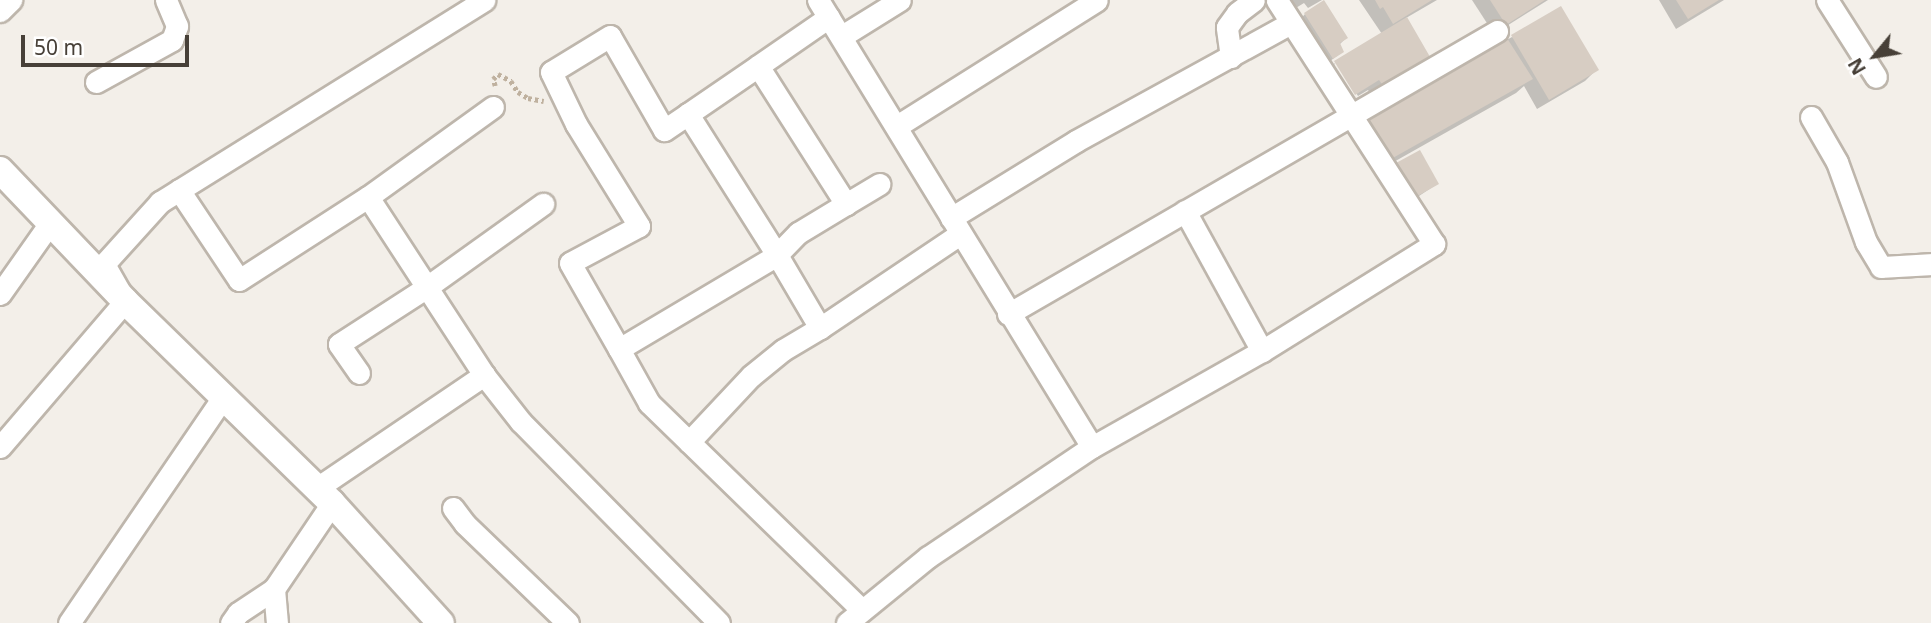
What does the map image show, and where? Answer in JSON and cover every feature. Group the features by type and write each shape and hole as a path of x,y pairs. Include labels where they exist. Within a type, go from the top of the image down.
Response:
{"street":[{"path":"0,11 11,0"},
{"path":"96,82 172,40 177,26 166,0"},
{"path":"125,301 104,264 160,202 484,0"},
{"path":"842,36 900,0"},
{"path":"897,126 1097,0"},
{"path":"1231,57 1227,27 1237,13 1254,0"},
{"path":"1092,447 1008,314 824,8 758,66 664,130 610,36 551,72 564,99 639,226 570,263 649,403 855,617 928,557 1092,447 1262,351 1434,244 1278,0"},
{"path":"1827,0 1876,77"},
{"path":"689,442 751,376 783,350 820,328 956,226 1076,141 1292,23"},
{"path":"1008,314 1497,31"},
{"path":"758,66 846,204"},
{"path":"179,190 239,280 368,197 493,107"},
{"path":"688,114 777,254 820,328"},
{"path":"1811,117 1837,162 1866,242 1881,267 1931,264"},
{"path":"0,170 125,301 325,496 442,623"},
{"path":"619,349 777,254 798,233 878,184"},
{"path":"368,197 484,375 521,422 719,623"},
{"path":"359,373 339,344 427,287 543,204"},
{"path":"1185,211 1262,351"},
{"path":"0,294 50,223"},
{"path":"0,447 125,301"},
{"path":"230,623 238,613 274,589 325,496 484,375"},
{"path":"69,623 223,397"},
{"path":"453,508 465,524 568,623"},
{"path":"274,589 277,623"}],"path":[{"path":"493,107 498,93 493,79 498,74 528,98 541,102 564,99"}],"building":[{"path":"1324,0 1348,38 1340,43 1344,52 1333,59 1304,13"},
{"path":"1375,0 1432,0 1393,24 1383,7 1380,9"},
{"path":"1490,0 1545,0 1506,25"},
{"path":"1676,0 1719,0 1688,19"},
{"path":"1561,6 1599,70 1549,100 1511,35"},
{"path":"1407,17 1433,62 1386,90 1379,80 1355,95 1334,61"},
{"path":"1505,35 1533,79 1391,159 1365,117"},
{"path":"1420,150 1439,184 1414,198 1396,163"}]}
